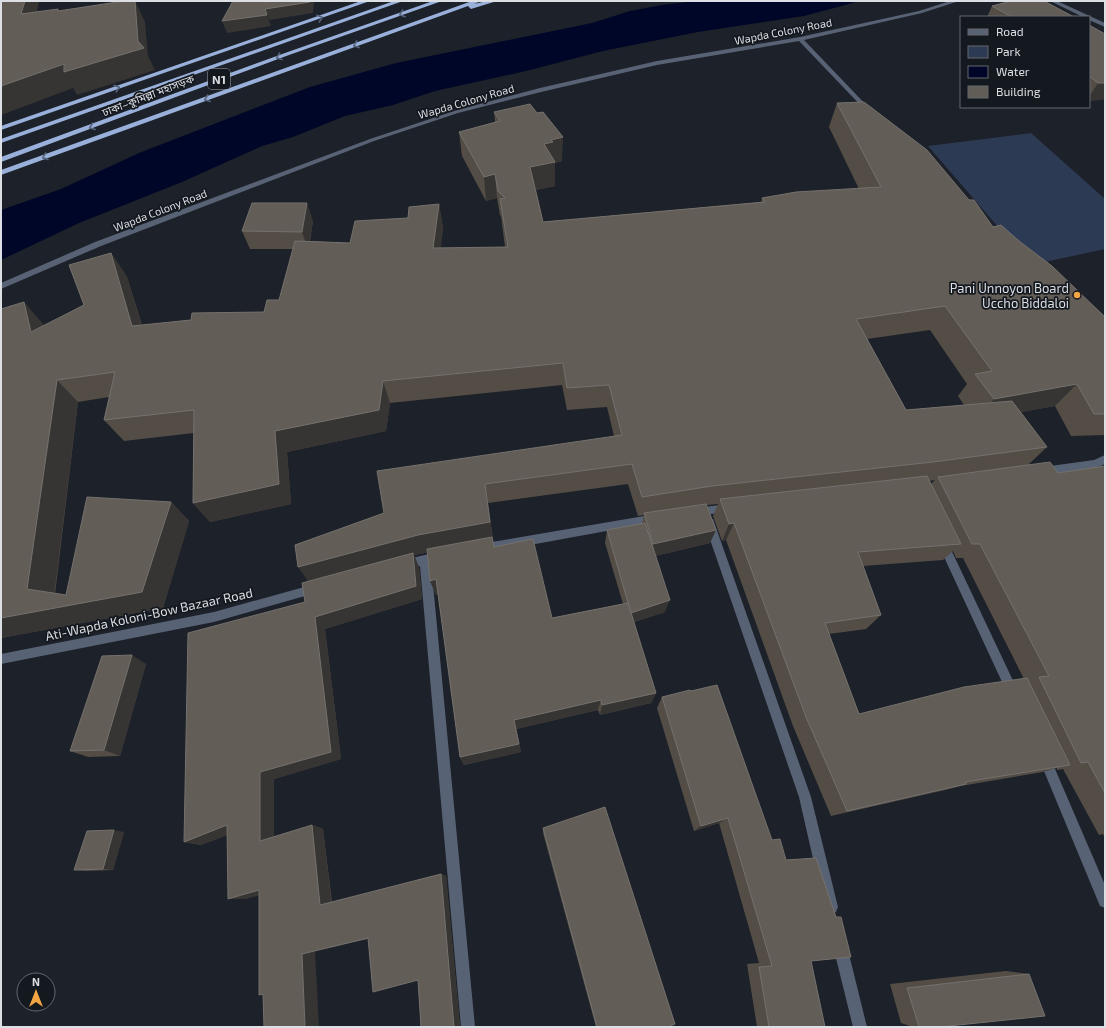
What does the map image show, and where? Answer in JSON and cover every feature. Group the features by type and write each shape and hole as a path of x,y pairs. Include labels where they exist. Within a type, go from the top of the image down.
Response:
{"highway":[{"path":"1,128 367,1"},
{"name":"ঢাকা–কুমিল্লা মহাসড়ক","path":"1,141 400,1"},
{"name":"ঢাকা–কুমিল্লা মহাসড়ক","path":"1,160 287,54 438,1"},
{"path":"1,173 478,1"},
{"path":"432,18 494,1"}],"street":[{"name":"Wapda Colony Road","path":"1,286 98,244 372,140 456,112 540,90 657,63 800,39 920,12 956,1"},
{"path":"1053,1 1086,16"},
{"path":"1090,18 1105,25"},
{"path":"800,39 877,119"},
{"path":"1033,472 1100,464"},
{"path":"682,514 740,506"},
{"path":"705,511 805,797 834,920"},
{"path":"468,551 587,529 666,517"},
{"path":"939,537 1019,706"},
{"path":"395,567 425,559 454,554"},
{"path":"425,559 468,1027"},
{"name":"Ati-Wapda Koloni-Bow Bazaar Road","path":"1,659 214,617 327,586"},
{"path":"1039,748 1105,901"},
{"path":"838,935 860,1027"}],"green space":[{"path":"1031,133 1105,199 1105,249 1031,265 928,146"}],"water":[{"path":"696,1 860,1 804,16 698,32 603,51 526,71 435,91 393,105 345,116 293,137 262,146 182,182 79,223 1,260 1,210 61,189 139,153 310,87 396,63 592,23 630,11"}],"building":[{"path":"1,1 25,1 21,14 58,9 58,11 124,1 135,1 138,41 144,48 64,72 64,64 1,86"},
{"path":"233,1 310,2 265,9 267,15 222,21"},
{"path":"1011,1 1044,1 1072,16 1010,16 992,6"},
{"path":"1090,26 1105,34 1105,83 1098,83 1090,77"},
{"path":"864,102 927,150 969,200 974,200 993,227 1001,225 1052,266 1105,317 1105,414 1094,414 1077,384 994,399 975,374 992,371 945,306 856,319 906,410 1012,401 1047,447 933,462 712,486 642,497 632,464 485,484 490,522 418,535 298,567 295,545 384,513 377,471 622,435 609,385 567,388 563,363 383,381 379,410 275,431 279,484 193,503 194,410 104,420 115,372 57,380 27,589 66,595 87,497 171,502 142,592 1,618 1,309 24,302 31,332 84,305 69,265 111,253 132,326 191,320 192,313 264,312 267,300 279,300 295,241 350,243 355,221 408,218 409,207 439,204 433,248 508,247 500,199 505,198 498,191 495,174 484,177 459,132 500,121 494,112 530,104 537,113 543,112 563,137 551,140 553,142 544,144 555,162 530,167 543,222 765,202 762,198 796,192 881,187 837,103"},
{"path":"252,203 307,203 302,232 242,231"},
{"path":"1050,462 1058,473 1105,466 1105,793 1088,762 1081,763 1039,677 1049,676 980,544 972,544 938,477"},
{"path":"927,476 961,544 858,552 881,615 825,623 859,714 964,687 1027,678 1070,765 965,782 966,784 847,811 806,717 734,523 729,524 720,499"},
{"path":"706,504 716,530 653,544 644,513"},
{"path":"645,523 670,600 631,613 607,530"},
{"path":"492,537 494,547 533,539 552,618 628,603 656,693 602,705 601,700 514,720 519,744 460,757 436,579 430,581 427,549"},
{"path":"413,553 416,586 315,617 331,752 260,772 260,841 312,825 320,905 441,874 454,1027 421,1027 418,980 373,992 368,938 302,954 305,1027 264,1027 263,994 259,995 259,890 228,899 227,825 184,842 188,633 305,602 302,583"},
{"path":"132,655 104,750 70,751 102,656"},
{"path":"717,685 772,840 780,839 786,860 816,858 836,917 841,917 851,957 811,961 825,1027 769,1027 759,967 772,966 728,818 701,826 662,697"},
{"path":"605,807 675,1024 668,1027 597,1027 543,828"},
{"path":"114,830 103,869 74,870 87,831"},
{"path":"1029,974 1045,1016 939,1027 919,1027 907,988"}],"place":[{"name":"Pani Unnoyon Board Uccho Biddaloi","path":"1077,295"}]}
